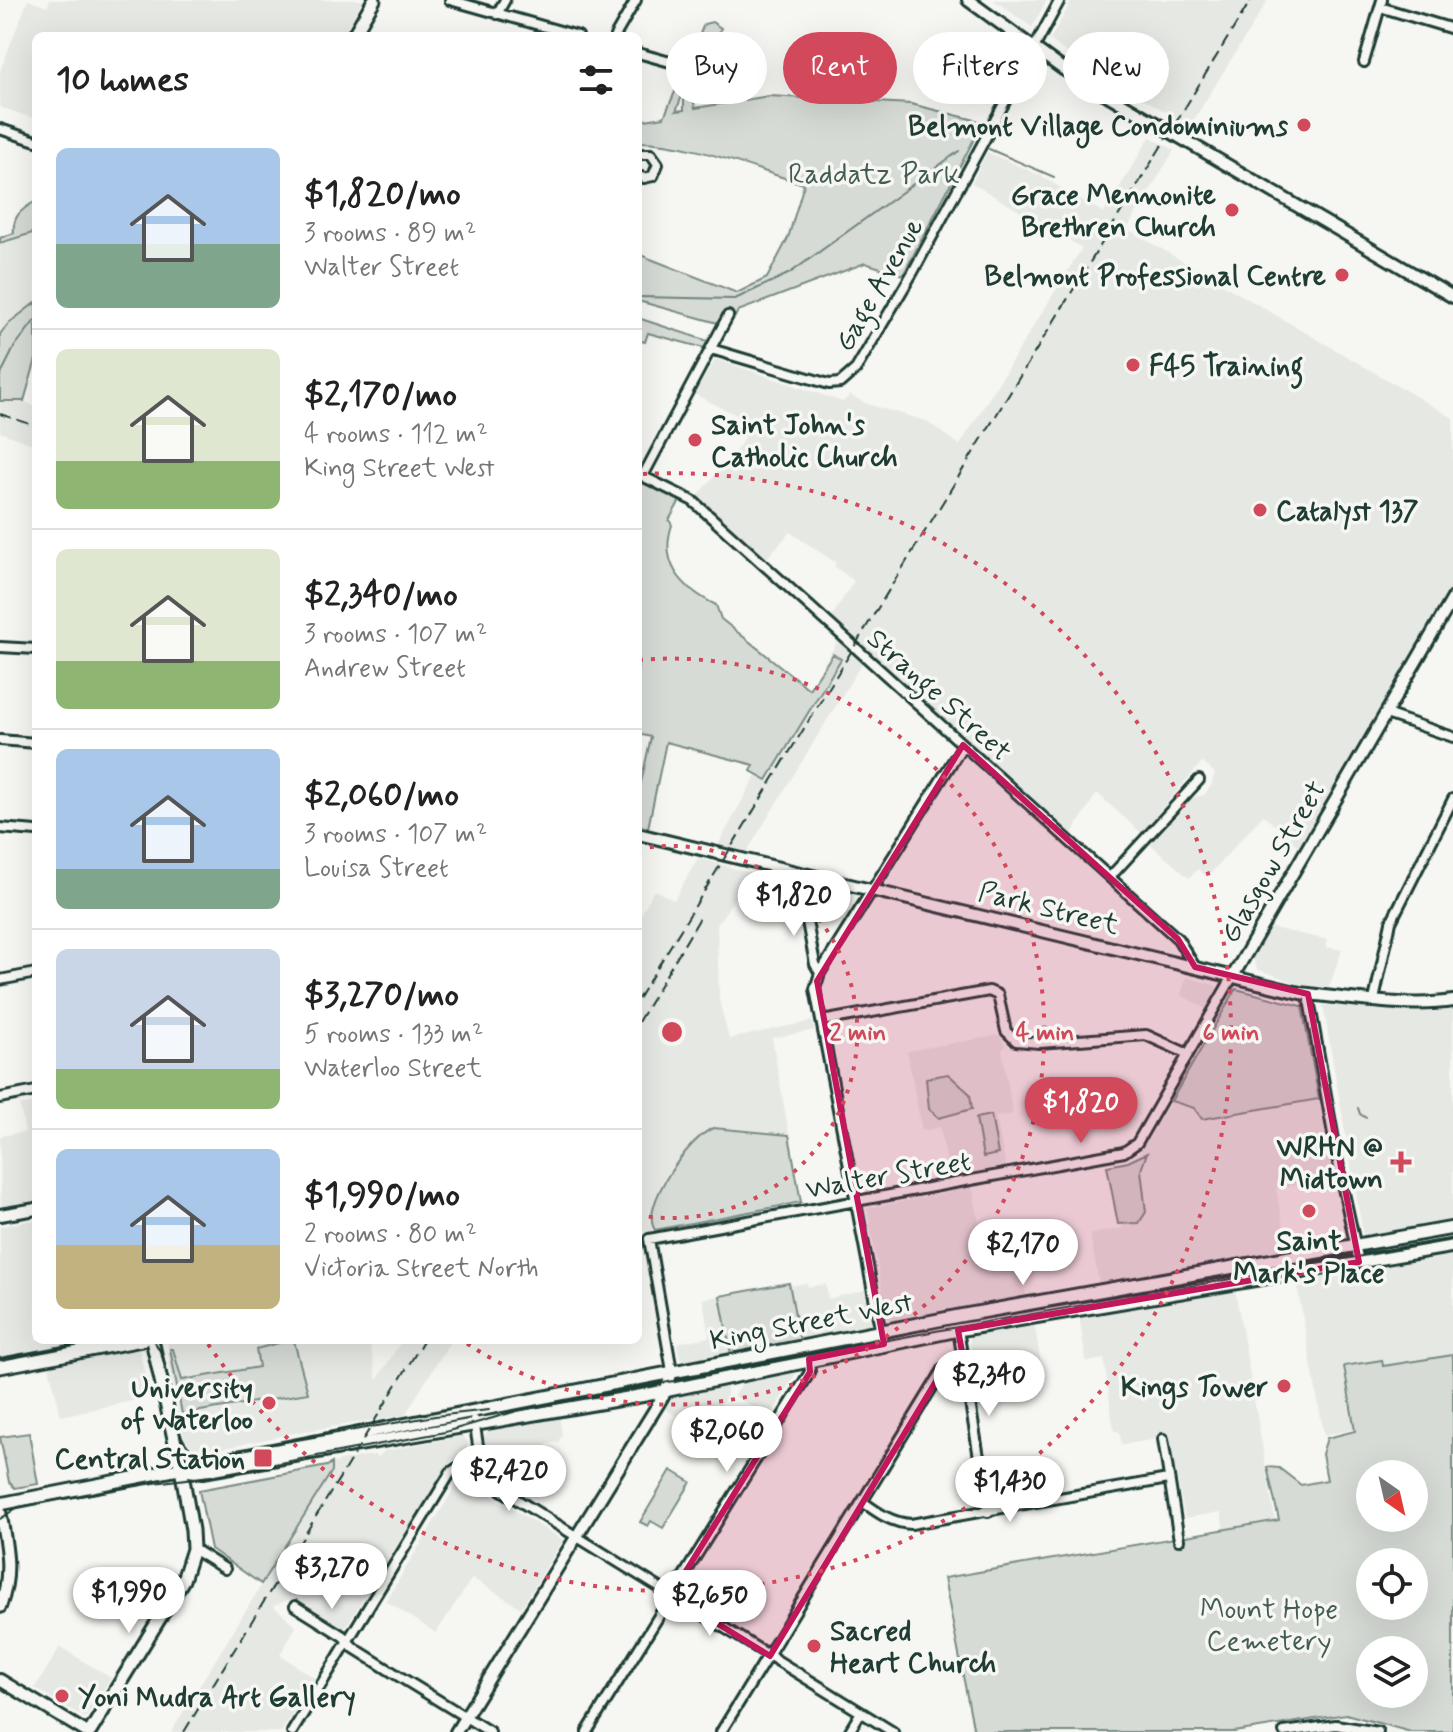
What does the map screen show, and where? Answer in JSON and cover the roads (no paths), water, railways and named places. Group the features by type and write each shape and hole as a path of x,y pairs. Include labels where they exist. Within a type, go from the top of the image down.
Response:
{"main road":[{"path":"355,32 374,0"},
{"name":"King Street West","path":"473,1417 493,1405 881,1331 1453,1228"},
{"name":"King Street West","path":"0,1504 181,1469 200,1472 473,1417 666,1391 958,1330 1453,1246"},
{"path":"0,1367 121,1344"},
{"path":"88,1732 183,1580 193,1549 181,1469 153,1344"}],"street":[{"path":"450,0 563,32"},
{"path":"497,14 505,0"},
{"path":"617,32 636,0"},
{"path":"968,0 1012,32"},
{"name":"Gage Avenue","path":"1043,32 1060,0"},
{"path":"1364,62 1381,4 1453,29"},
{"path":"642,54 666,61"},
{"path":"1047,57 1453,297"},
{"name":"Gage Avenue","path":"711,349 829,384 847,379 856,369 913,272 1004,104"},
{"path":"0,129 32,140"},
{"path":"642,154 651,154 658,164 653,176 642,178"},
{"path":"642,471 728,316"},
{"name":"Strange Street","path":"642,476 693,501 1178,939 1195,967"},
{"name":"Glasgow Street","path":"1133,1147 1453,598"},
{"path":"0,647 32,649"},
{"path":"1386,714 1453,737"},
{"path":"0,740 32,743"},
{"path":"883,1344 815,989 820,973 963,745"},
{"path":"1110,877 1199,780"},
{"path":"1374,1000 1391,922 1453,799"},
{"path":"0,828 32,831"},
{"name":"Park Street","path":"642,836 1308,994 1436,1003 1453,1001"},
{"path":"801,890 815,964 820,973"},
{"path":"0,980 32,974"},
{"path":"822,1021 989,991 998,995 1006,1031 1016,1041 1039,1043 1146,1035 1188,1054"},
{"path":"1308,994 1359,1262"},
{"path":"0,1098 32,1092"},
{"name":"Walter Street","path":"672,1371 649,1239 1115,1155 1133,1147"},
{"path":"0,1215 32,1210"},
{"path":"958,1330 988,1512"},
{"path":"587,1732 810,1372 809,1359"},
{"path":"721,1732 944,1368 964,1362"},
{"path":"456,1732 666,1391 672,1371"},
{"path":"473,1417 479,1458 487,1478 498,1488 893,1732"},
{"path":"1163,1439 1179,1540"},
{"path":"292,1732 451,1472 479,1458"},
{"path":"863,1502 900,1524 923,1523 1168,1479"},
{"path":"0,1511 9,1569 7,1588 0,1607"},
{"path":"193,1549 225,1569"},
{"path":"295,1606 490,1732"},
{"path":"0,1680 88,1732"},
{"path":"849,1732 861,1712"},
{"path":"1284,1732 1335,1728 1378,1732"}],"waterway":[{"path":"989,149 1054,177"},
{"path":"642,297 735,299 790,273 959,151"},
{"path":"0,376 15,346 32,324"},
{"path":"1358,1108 1366,1118"}],"tram line":[{"path":"0,1519 18,1507 210,1476 445,1432 517,1411 941,1330 1453,1240"},
{"path":"0,1358 74,1344"},
{"path":"155,1344 166,1369 183,1438 191,1450 204,1456 435,1416 489,1410"}],"railway":[{"path":"642,992 1251,0"},
{"path":"0,414 32,425"},
{"path":"642,1015 701,916"},
{"path":"184,1732 422,1344"}],"place":[{"name":"Belmont Village Condominiums","path":"1304,125"},
{"name":"Grace Mennonite Brethren Church","path":"1232,210"},
{"name":"Belmont Professional Centre","path":"1342,275"},
{"name":"F45 Training","path":"1133,365"},
{"name":"Saint John's Catholic Church","path":"695,440"},
{"name":"Catalyst 137","path":"1260,510"},
{"name":"WRHN @ Midtown","path":"1401,1162"},
{"name":"Saint Mark's Place","path":"1309,1211"},
{"name":"Kings Tower","path":"1284,1386"},
{"name":"University of Waterloo","path":"269,1403"},
{"name":"Central Station","path":"263,1458"},
{"name":"Sacred Heart Church","path":"814,1646"},
{"name":"Yoni Mudra Art Gallery","path":"62,1696"}],"park label":[{"name":"Raddatz Park","path":"874,173"},
{"name":"Mount Hope Cemetery","path":"1269,1624"}]}
